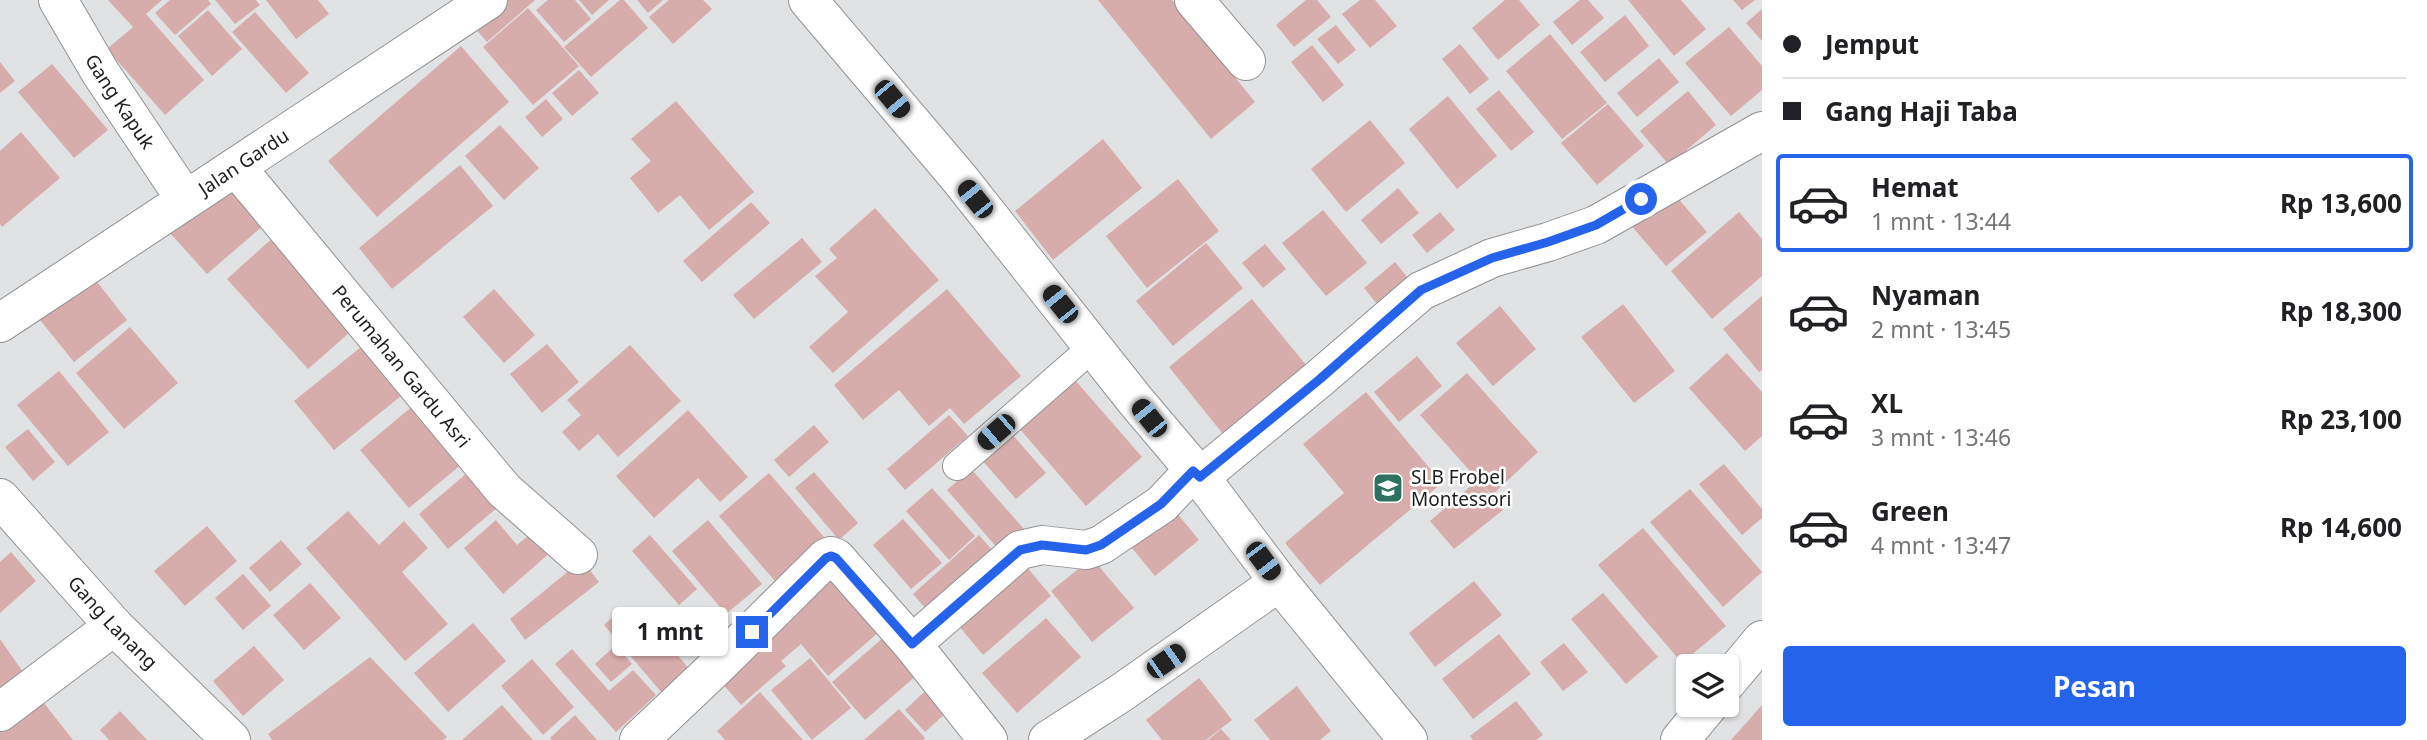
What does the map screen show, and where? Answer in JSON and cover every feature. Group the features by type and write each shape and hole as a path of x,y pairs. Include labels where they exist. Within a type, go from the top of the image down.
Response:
{"street":[{"name":"Gang Kapuk","path":"58,0 100,72 185,199"},
{"name":"Jalan Gardu","path":"0,323 488,0"},
{"path":"808,0 959,178 1197,474 1279,582 1408,740"},
{"path":"1194,0 1246,61"},
{"path":"912,644 1020,550 1042,545 1086,550 1101,545 1161,504 1320,379 1421,290 1492,258 1596,225 1762,131"},
{"name":"Perumahan Gardu Asri","path":"236,167 504,490 578,555"},
{"name":"Gang Lanang","path":"0,498 114,626 231,740"},
{"path":"639,740 831,556 836,558 912,644 988,740"},
{"path":"1048,740 1121,693 1279,582"},
{"path":"0,712 114,626"},
{"path":"1739,668 1762,640"},
{"path":"1680,740 1699,717"}],"lane":[{"path":"957,466 1094,346"}],"building":[{"path":"108,0 162,0 146,14 204,80 165,115 107,49 133,27"},
{"path":"170,0 208,0 211,4 175,35 155,13"},
{"path":"215,0 256,0 260,5 235,24"},
{"path":"266,0 318,0 329,14 296,39"},
{"path":"503,0 535,0 487,42 473,26"},
{"path":"548,0 575,0 591,19 564,42 536,10"},
{"path":"579,0 609,0 592,15"},
{"path":"620,0 624,0 648,28 591,77 564,47"},
{"path":"637,0 663,0 648,13"},
{"path":"669,0 703,0 712,9 673,44 649,17"},
{"path":"1098,0 1172,0 1255,102 1211,139"},
{"path":"1306,0 1317,0 1331,17 1294,47 1276,25"},
{"path":"1360,0 1375,0 1397,26 1370,48 1342,14"},
{"path":"1505,0 1519,0 1540,25 1498,60 1472,28"},
{"path":"1580,0 1588,0 1604,18 1572,45 1553,22"},
{"path":"1628,0 1681,0 1706,29 1674,56"},
{"path":"1733,0 1755,0 1742,10"},
{"path":"528,8 579,66 533,105 483,47"},
{"path":"1762,9 1762,41 1746,23"},
{"path":"208,10 242,49 212,76 178,36"},
{"path":"255,12 309,73 286,93 232,32"},
{"path":"1625,15 1649,46 1605,82 1580,52"},
{"path":"1336,25 1356,50 1338,64 1317,39"},
{"path":"1729,27 1762,66 1762,90 1731,116 1685,63"},
{"path":"1550,34 1607,103 1562,139 1506,71"},
{"path":"1460,44 1489,79 1470,94 1442,59"},
{"path":"1312,45 1344,85 1323,102 1291,62"},
{"path":"461,46 509,102 377,217 328,161"},
{"path":"1659,58 1679,82 1637,117 1617,93"},
{"path":"0,62 15,81 0,93"},
{"path":"52,64 108,130 74,158 18,92"},
{"path":"579,70 599,93 572,116 552,93"},
{"path":"1499,90 1534,132 1511,151 1476,109"},
{"path":"1688,91 1716,125 1669,165 1640,131"},
{"path":"1448,96 1497,156 1457,189 1409,129"},
{"path":"546,99 563,119 542,137 525,117"},
{"path":"676,101 754,192 709,230 680,195 658,213 630,178 651,161 631,139"},
{"path":"1608,104 1644,146 1597,185 1561,143"},
{"path":"1370,120 1405,163 1346,212 1311,169"},
{"path":"500,125 539,168 504,200 465,156"},
{"path":"21,132 60,178 2,227 0,151"},
{"path":"1103,139 1142,188 1053,260 1015,211"},
{"path":"460,165 493,206 392,289 359,248"},
{"path":"1178,179 1219,231 1147,288 1106,236"},
{"path":"228,183 264,225 207,274 170,233"},
{"path":"1398,188 1419,213 1381,244 1361,220"},
{"path":"1669,188 1707,232 1666,266 1628,222"},
{"path":"751,202 770,223 702,282 683,261"},
{"path":"875,208 939,280 833,373 809,347 848,312 815,276 837,258 829,249"},
{"path":"1323,210 1367,263 1326,296 1282,243"},
{"path":"1440,212 1455,230 1427,253 1412,235"},
{"path":"1739,212 1762,239 1762,276 1712,319 1671,271"},
{"path":"276,235 357,326 308,369 227,279"},
{"path":"802,238 822,262 754,319 733,295"},
{"path":"1206,243 1243,288 1173,346 1136,301"},
{"path":"1265,244 1286,269 1263,288 1242,263"},
{"path":"1395,262 1412,283 1381,309 1364,288"},
{"path":"94,278 127,320 74,362 40,320"},
{"path":"494,289 535,335 504,363 463,317"},
{"path":"947,289 1021,376 964,424 950,408 929,426 899,390 863,420 834,385"},
{"path":"1762,296 1762,370 1759,372 1723,329"},
{"path":"1252,299 1311,371 1227,439 1169,367"},
{"path":"1623,304 1675,371 1634,403 1581,337"},
{"path":"1500,306 1536,349 1493,386 1456,343"},
{"path":"130,327 178,383 124,429 76,373"},
{"path":"547,344 579,382 542,413 510,374"},
{"path":"630,345 681,401 618,457 598,434 579,451 562,432 581,415 567,400"},
{"path":"361,347 401,396 334,450 294,401"},
{"path":"1727,353 1762,392 1762,436 1745,451 1689,388"},
{"path":"1417,356 1442,386 1399,422 1374,392"},
{"path":"59,371 109,432 68,466 17,405"},
{"path":"1467,373 1538,452 1492,495 1482,485 1503,510 1454,549 1430,521 1478,480 1420,415"},
{"path":"1075,380 1142,457 1086,506 1019,428"},
{"name":"SLB Frobel Montessori","path":"1366,392 1442,483 1320,585 1285,543 1344,493 1303,444"},
{"path":"414,405 463,463 409,508 360,450"},
{"path":"688,410 748,477 720,502 698,478 654,518 616,476"},
{"path":"949,415 968,436 905,490 887,469"},
{"path":"814,425 829,442 789,477 774,460"},
{"path":"28,429 55,462 33,481 5,447"},
{"path":"1011,433 1046,473 1016,499 981,459"},
{"path":"1724,464 1762,509 1762,518 1742,535 1699,484"},
{"path":"474,467 504,502 448,549 419,514"},
{"path":"971,469 1024,529 1000,551 947,490"},
{"path":"814,472 858,523 839,540 795,488"},
{"path":"769,473 830,544 780,587 719,516"},
{"path":"932,488 975,536 949,560 906,511"},
{"path":"1690,489 1762,572 1723,607 1650,522"},
{"path":"1171,506 1199,540 1155,576 1127,542"},
{"path":"348,511 379,545 404,521 428,548 402,572 448,624 405,661 306,548"},
{"path":"903,519 942,563 911,589 873,545"},
{"path":"496,520 517,545 535,530 552,551 503,594 464,548"},
{"path":"708,520 762,584 726,614 672,551"},
{"path":"207,526 237,561 185,606 154,571"},
{"path":"1643,528 1726,626 1693,654 1676,656 1598,565"},
{"path":"650,535 697,589 679,605 632,551"},
{"path":"979,535 992,550 926,609 913,594"},
{"path":"281,540 302,564 270,592 249,568"},
{"path":"11,552 36,581 0,613 0,562"},
{"path":"1092,558 1134,608 1092,642 1051,591"},
{"path":"582,560 599,582 525,640 510,619"},
{"path":"1021,560 1051,596 983,655 953,619"},
{"path":"840,573 886,626 828,676 801,644 781,661 786,666 741,705 721,682 763,639"},
{"path":"243,574 271,606 243,630 215,598"},
{"path":"1474,581 1502,615 1435,667 1409,633"},
{"path":"310,583 341,618 304,650 273,615"},
{"path":"1603,593 1658,657 1626,684 1571,619"},
{"path":"621,610 655,650 666,641 690,670 662,693 604,625"},
{"path":"1046,618 1081,657 1017,713 982,673"},
{"path":"473,623 506,661 448,712 414,673"},
{"path":"891,631 924,669 865,720 832,682"},
{"path":"1499,634 1531,674 1473,719 1442,679"},
{"path":"0,639 30,682 0,700"},
{"path":"1564,643 1588,672 1563,691 1540,662"},
{"path":"616,645 632,664 611,682 595,664"},
{"path":"254,646 284,680 243,716 213,681"},
{"path":"572,649 609,691 633,670 656,695 616,732 555,664"},
{"path":"370,657 447,737 443,740 272,740 268,734"},
{"path":"810,658 851,708 812,740 771,690"},
{"path":"532,659 574,707 543,735 501,686"},
{"path":"1199,678 1232,720 1206,740 1162,740 1146,720"},
{"path":"937,680 957,703 925,732 905,710"},
{"path":"1297,686 1331,731 1320,740 1270,740 1254,720"},
{"path":"760,692 803,740 725,740 717,731"},
{"path":"40,698 73,740 0,740 0,729"},
{"path":"1516,701 1543,735 1536,740 1473,740 1470,736"},
{"path":"502,705 533,740 462,740"},
{"path":"1762,705 1762,740 1731,740"},
{"path":"899,709 925,738 923,740 864,740"},
{"path":"120,711 147,740 109,740 100,730"},
{"path":"575,715 597,740 550,738"},
{"path":"1221,729 1231,740 1208,740"}],"place":[{"name":"SLB Frobel Montessori","path":"1388,488"}],"route":[{"path":"752,632 831,556 836,558 912,644 1020,550 1042,545 1086,550 1101,545 1161,504 1193,471 1200,477 1320,379 1421,290 1492,258 1596,225 1641,199"}]}
